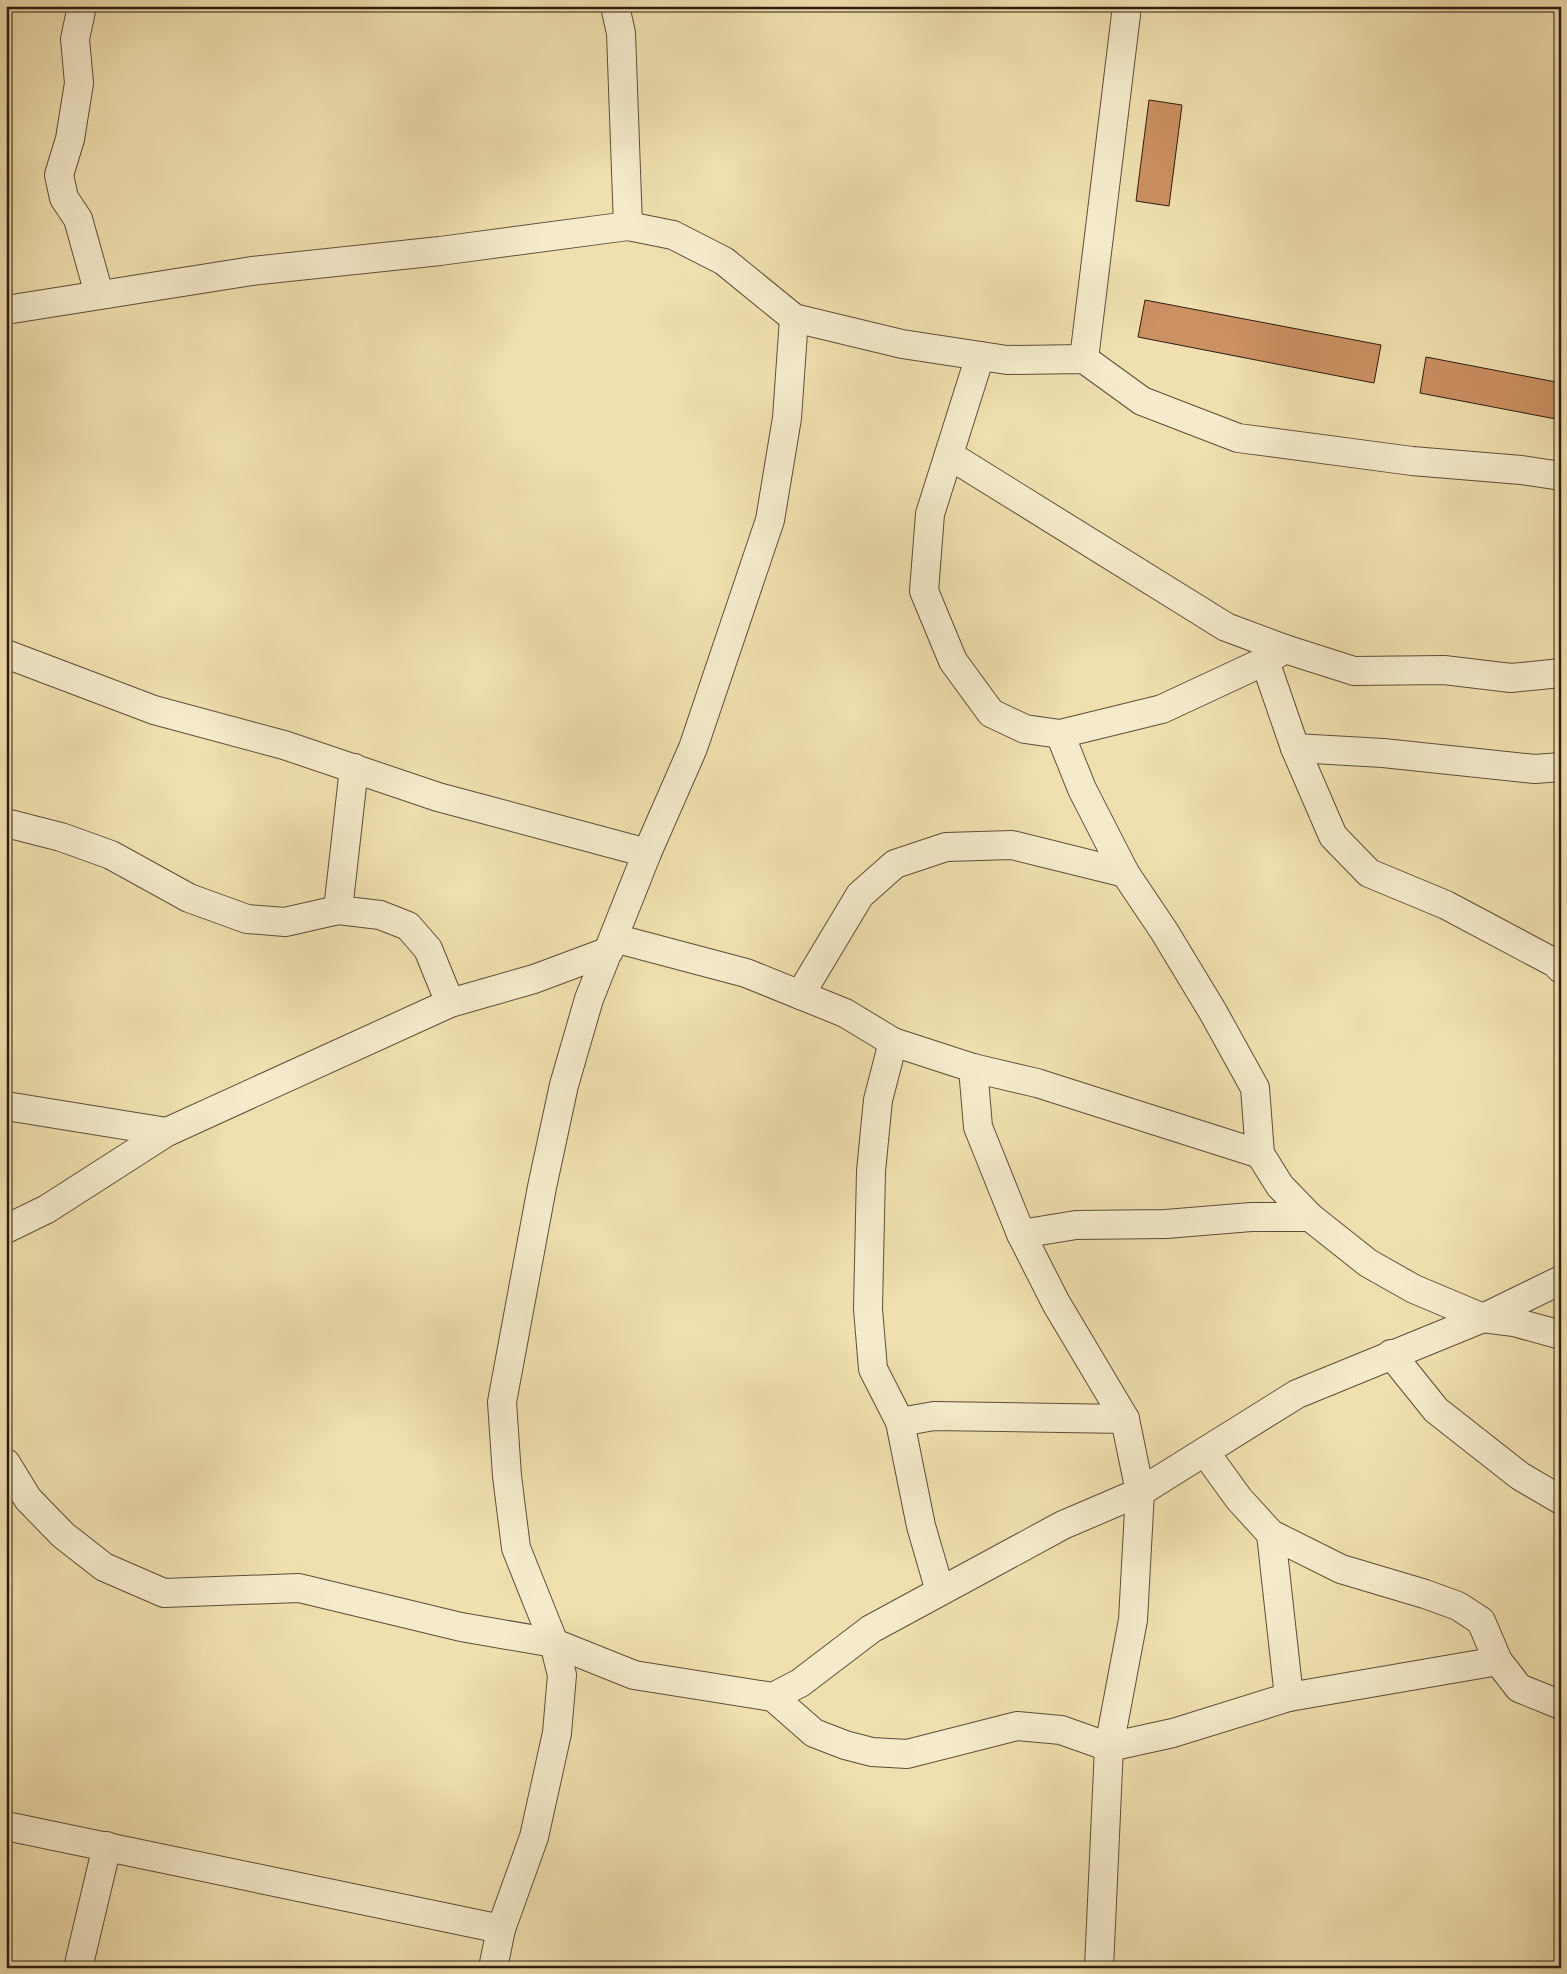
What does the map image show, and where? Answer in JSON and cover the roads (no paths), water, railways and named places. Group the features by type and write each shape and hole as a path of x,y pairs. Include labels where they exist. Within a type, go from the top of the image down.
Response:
{"street":[{"path":"82,6 75,39 79,82 70,139 59,175 64,198 78,219 99,294"},
{"path":"615,6 620,33 628,226"},
{"path":"1084,359 1127,6"},
{"path":"6,310 252,270 440,251 628,226 673,236 724,261 794,318 902,344 1007,360 1084,359 1142,401 1238,438 1412,461 1521,470 1561,476"},
{"path":"493,1968 501,1929 534,1837 557,1733 562,1675 554,1643 516,1548 507,1476 502,1402 542,1187 564,1085 589,999 647,853 693,748 770,520 787,418 794,318"},
{"path":"980,356 930,514 924,591 953,661 991,713 1026,729 1060,734 1162,709 1275,655"},
{"path":"949,455 1226,627 1275,655 1354,670 1444,670 1511,678 1561,673"},
{"path":"6,654 154,710 284,745 438,797 647,853"},
{"path":"1275,655 1295,748 1333,836 1369,873 1446,905 1561,969"},
{"path":"1060,734 1082,789 1125,873 1184,963 1255,1088 1260,1154 1280,1186 1310,1217 1368,1263 1414,1288 1483,1318 1514,1322 1561,1335"},
{"path":"1295,748 1383,753 1535,770 1561,767"},
{"path":"338,910 354,768"},
{"path":"6,823 61,837 112,854 189,898 247,920 284,922 338,910 380,915 408,926 428,949 450,1003"},
{"path":"800,995 860,895 895,864 946,847 1012,845 1125,873"},
{"path":"6,1229 47,1209 167,1132 450,1003 534,979 612,944 746,973 845,1013 892,1042 973,1068 1038,1083 1260,1154"},
{"path":"892,1042 878,1100 871,1172 868,1309 873,1369 900,1422 922,1526 940,1591"},
{"path":"973,1068 978,1127 1021,1234 1056,1303 1125,1419 1140,1492 1133,1620 1109,1747 1099,1968"},
{"path":"6,1106 167,1132"},
{"path":"1021,1234 1076,1226 1166,1224 1251,1217 1310,1217"},
{"path":"773,1697 800,1683 871,1629 1063,1525 1140,1492 1298,1394 1483,1318 1561,1280"},
{"path":"1392,1354 1436,1410 1520,1476 1561,1500"},
{"path":"900,1422 934,1416 1125,1419"},
{"path":"1205,1452 1239,1499 1271,1534 1341,1569 1458,1606 1480,1621 1498,1661 1519,1688 1561,1705"},
{"path":"6,1463 17,1502 104,1567 164,1593 299,1588 461,1627 554,1643 634,1675 711,1689 773,1697 814,1733 845,1746 872,1752 907,1754 1017,1726 1061,1730 1109,1747 1173,1733 1290,1697 1498,1661"},
{"path":"1271,1534 1290,1697"},
{"path":"6,1826 501,1929"},
{"path":"78,1968 107,1846"}]}
